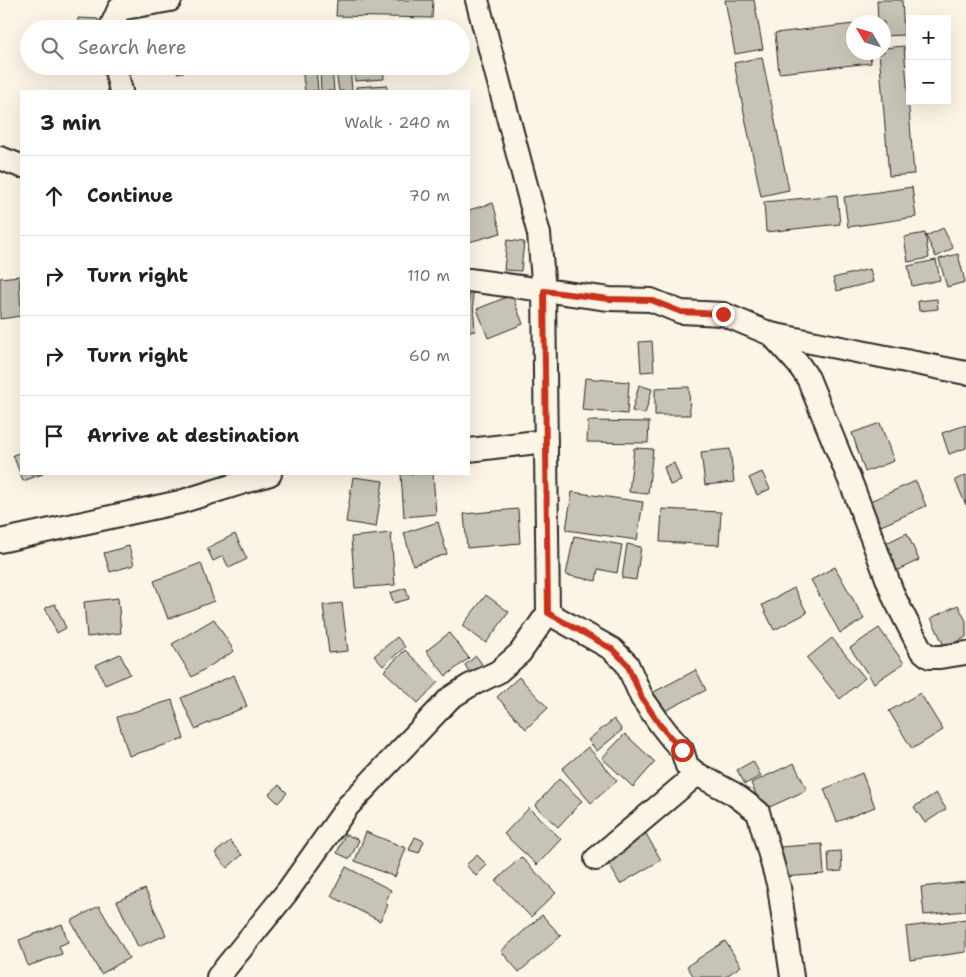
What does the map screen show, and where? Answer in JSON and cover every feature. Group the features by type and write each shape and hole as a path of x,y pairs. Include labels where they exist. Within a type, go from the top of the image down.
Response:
{"street":[{"path":"114,20 119,9 170,0"},
{"path":"218,977 287,892 348,806 450,698 469,686 498,672 520,653 548,613 544,291 538,234 477,0"},
{"path":"117,75 121,90"},
{"path":"0,158 20,166"},
{"path":"470,280 609,299 651,300 681,312 723,314 771,334 966,373"},
{"path":"771,334 808,378 894,596 921,650 930,657 940,658 966,653"},
{"path":"470,450 546,441"},
{"path":"0,541 180,502 267,475"},
{"path":"548,613 612,649 627,664 642,698 666,732 682,750 687,766 697,774 734,794 758,812 779,887 792,977"},
{"path":"596,859 697,774"}],"building":[{"path":"337,0 433,0 432,18 336,16"},
{"path":"725,0 754,0 763,49 735,54"},
{"path":"877,0 902,0 904,35 891,36 891,15 878,15"},
{"path":"78,18 98,19 98,20 78,20"},
{"path":"846,25 846,60 871,60 871,63 779,73 775,33"},
{"path":"904,46 906,105 909,105 914,174 889,176 880,60 891,60 891,47"},
{"path":"762,57 789,190 761,196 734,63"},
{"path":"303,75 317,75 318,90 305,90"},
{"path":"320,75 333,75 334,90 321,90"},
{"path":"336,75 351,75 352,90 339,90"},
{"path":"355,75 384,75 384,79 355,81"},
{"path":"387,85 387,90 356,90 356,87"},
{"path":"912,187 916,217 848,227 844,197"},
{"path":"837,195 840,224 766,232 764,202"},
{"path":"493,203 501,233 470,242 470,210"},
{"path":"943,228 953,248 936,257 926,236"},
{"path":"925,233 929,258 908,262 904,237"},
{"path":"507,240 524,242 521,271 504,270"},
{"path":"958,254 965,282 947,287 939,259"},
{"path":"936,260 940,280 912,286 908,266"},
{"path":"870,269 873,282 837,291 833,278"},
{"path":"19,276 20,316 0,319 0,278"},
{"path":"470,289 472,289 475,331 470,332"},
{"path":"512,295 523,324 488,338 477,309"},
{"path":"937,299 938,309 919,311 918,301"},
{"path":"652,341 654,371 641,372 639,342"},
{"path":"585,378 629,382 627,414 582,410"},
{"path":"639,385 652,389 645,414 632,411"},
{"path":"689,387 690,415 655,415 655,388"},
{"path":"588,421 649,422 648,443 587,442"},
{"path":"880,423 894,461 865,472 852,433"},
{"path":"966,425 966,448 949,454 942,433"},
{"path":"634,448 653,449 648,494 629,492"},
{"path":"730,449 734,482 705,485 701,452"},
{"path":"20,452 20,473 13,455"},
{"path":"674,463 681,481 670,485 664,467"},
{"path":"762,472 770,489 757,495 749,478"},
{"path":"21,475 40,475 23,481"},
{"path":"401,475 433,475 436,514 404,517"},
{"path":"966,475 966,505 955,480"},
{"path":"353,477 383,481 376,527 346,522"},
{"path":"916,481 926,506 881,526 870,501"},
{"path":"572,492 643,502 637,540 566,530"},
{"path":"518,509 520,543 467,548 464,514"},
{"path":"662,509 721,512 719,545 660,542"},
{"path":"438,522 447,554 413,565 404,533"},
{"path":"391,533 395,585 355,588 351,537"},
{"path":"907,533 919,560 894,572 882,545"},
{"path":"235,534 247,559 229,568 223,556 213,561 207,548"},
{"path":"574,536 622,545 617,573 598,569 596,581 566,575"},
{"path":"627,544 641,547 636,580 622,578"},
{"path":"129,546 134,565 110,572 104,553"},
{"path":"201,563 214,601 168,619 154,581"},
{"path":"835,567 864,619 840,633 811,580"},
{"path":"406,588 409,599 394,603 390,593"},
{"path":"794,588 807,613 774,630 762,605"},
{"path":"486,595 509,612 486,643 462,626"},
{"path":"118,598 121,633 87,637 84,602"},
{"path":"342,603 348,651 329,653 323,605"},
{"path":"55,604 66,628 57,633 45,608"},
{"path":"958,605 966,621 966,637 945,648 931,618"},
{"path":"214,619 234,651 192,677 172,644"},
{"path":"879,628 904,663 874,683 850,648"},
{"path":"449,633 469,658 446,676 426,651"},
{"path":"397,637 405,647 383,666 374,656"},
{"path":"832,638 865,678 840,699 807,658"},
{"path":"405,650 438,682 418,703 384,671"},
{"path":"120,654 130,674 105,685 96,665"},
{"path":"476,656 482,664 470,673 465,665"},
{"path":"696,670 706,690 659,714 650,694"},
{"path":"234,675 247,706 195,729 181,698"},
{"path":"519,677 548,708 526,729 497,697"},
{"path":"920,693 943,730 912,749 889,711"},
{"path":"172,700 184,739 129,756 117,717"},
{"path":"614,719 622,730 597,751 588,740"},
{"path":"625,734 655,762 633,787 602,758"},
{"path":"588,747 617,781 591,803 562,769"},
{"path":"753,761 761,776 745,784 737,770"},
{"path":"794,763 807,790 763,810 751,783"},
{"path":"862,773 875,807 837,822 824,789"},
{"path":"559,779 582,801 558,827 535,806"},
{"path":"279,785 287,793 278,803 269,794"},
{"path":"936,793 946,809 925,823 914,807"},
{"path":"529,808 561,839 537,865 504,834"},
{"path":"366,832 406,848 395,877 355,861"},
{"path":"645,832 661,860 620,884 604,855"},
{"path":"345,834 359,840 350,859 337,853"},
{"path":"415,837 424,841 419,853 409,850"},
{"path":"230,841 242,855 227,868 215,853"},
{"path":"822,844 824,874 782,877 779,847"},
{"path":"841,851 842,871 829,872 828,852"},
{"path":"477,855 487,865 476,876 466,865"},
{"path":"521,857 556,893 531,917 496,881"},
{"path":"346,867 391,890 385,903 388,905 380,921 331,896"},
{"path":"966,882 966,911 924,915 921,887"},
{"path":"145,889 166,935 138,947 117,901"},
{"path":"99,906 129,958 101,974 71,921"},
{"path":"542,915 561,936 519,972 501,951"},
{"path":"966,919 966,952 910,960 906,927"},
{"path":"62,924 68,942 59,946 62,954 28,966 19,940"},
{"path":"725,941 741,966 725,977 694,977 687,966"}],"route":[{"path":"682,750 660,725 642,698 627,664 612,649 548,613 544,291 609,299 651,300 681,312 723,314"}]}
